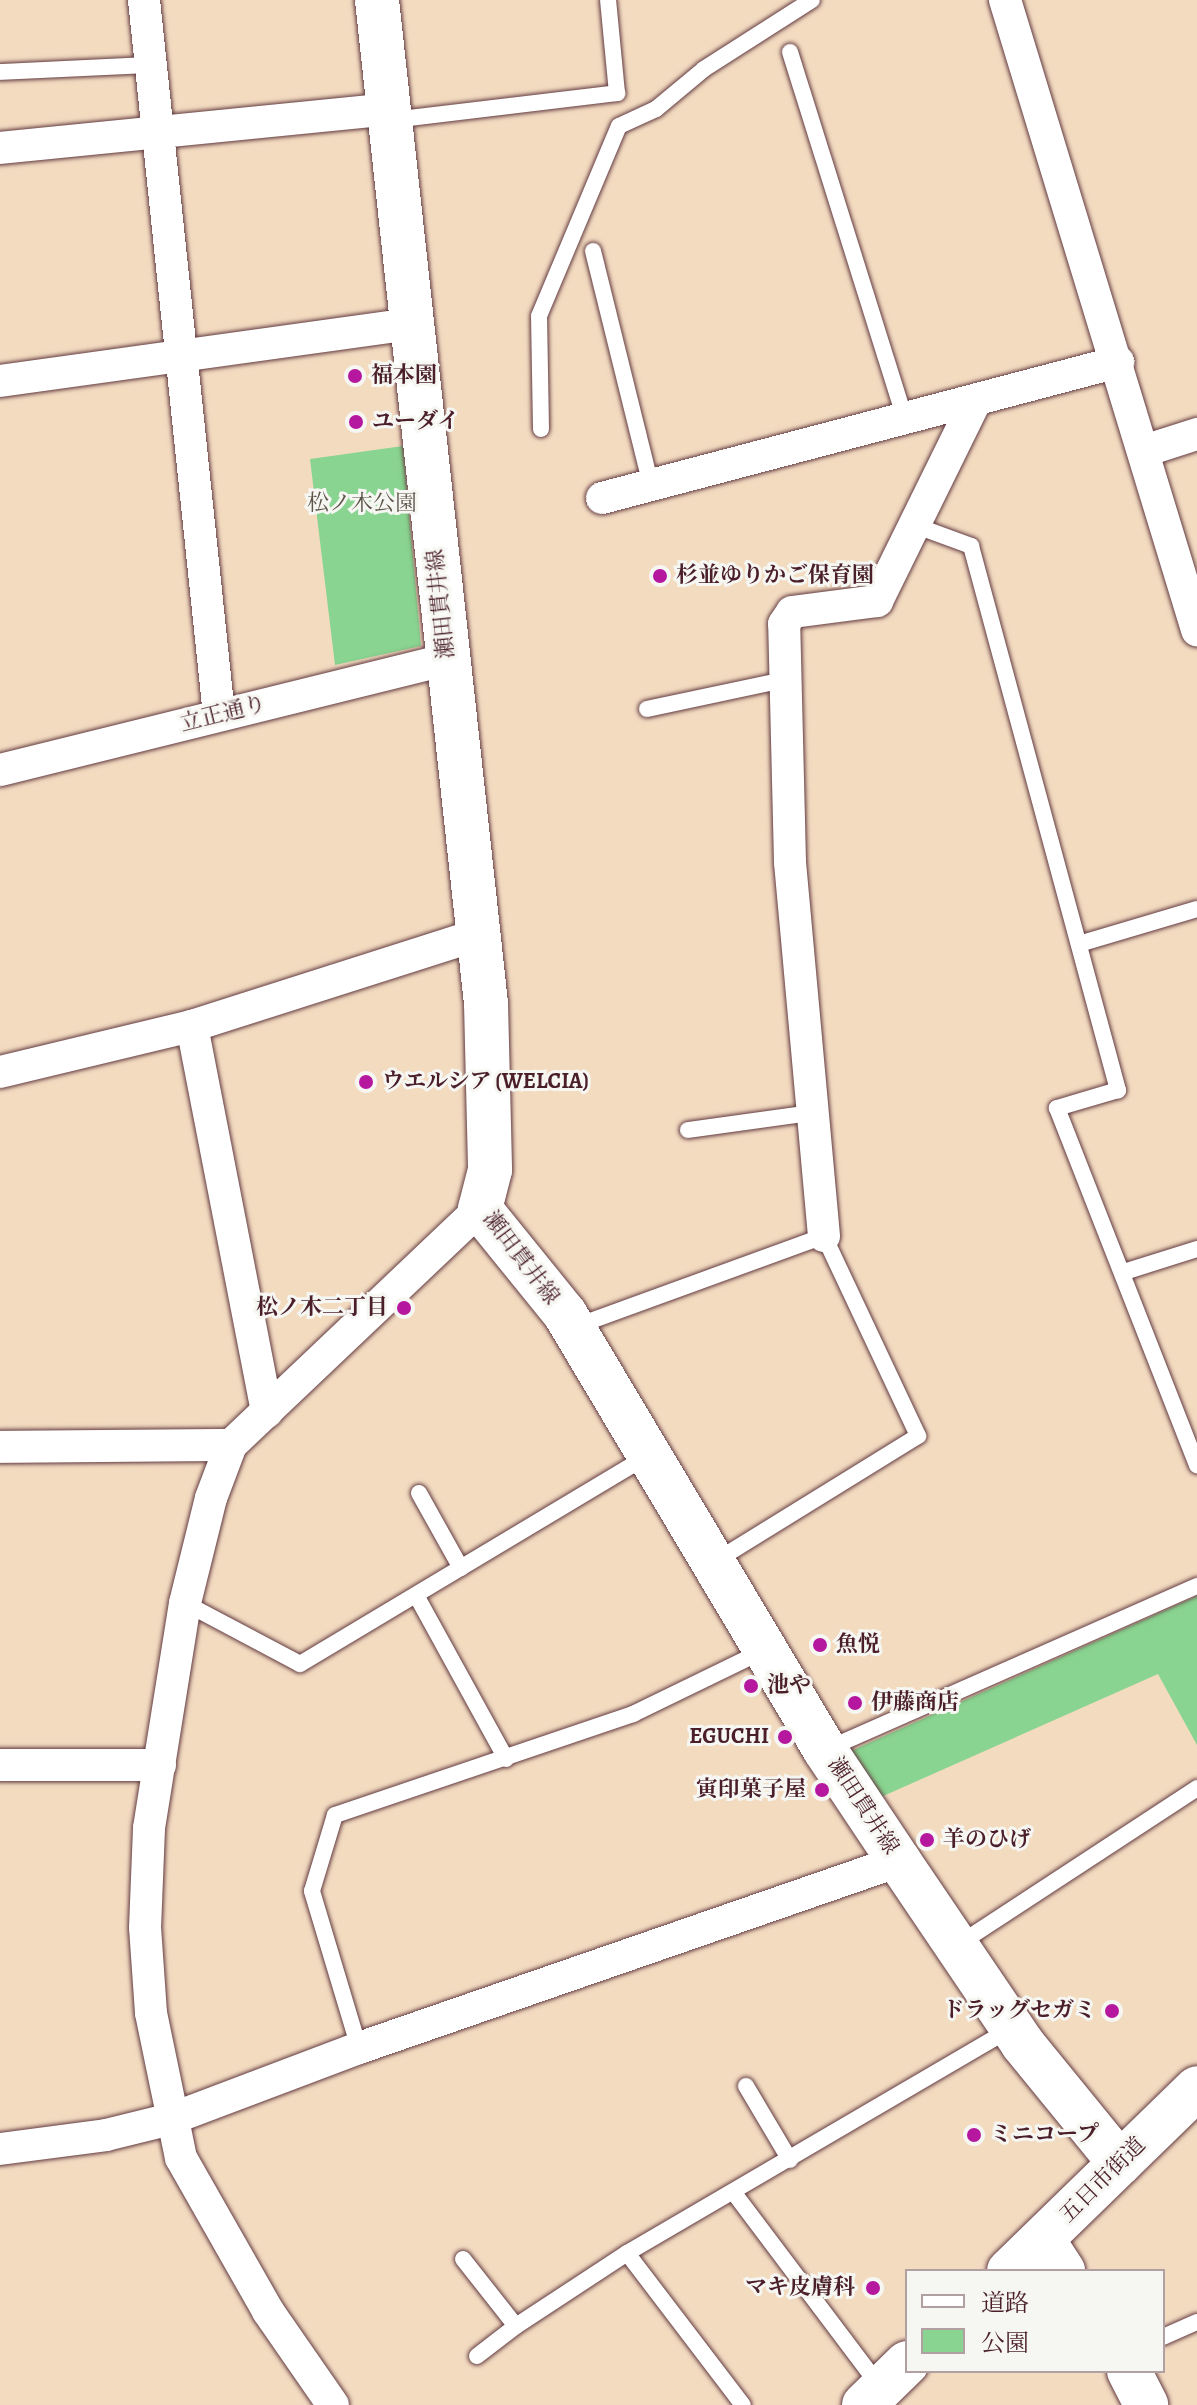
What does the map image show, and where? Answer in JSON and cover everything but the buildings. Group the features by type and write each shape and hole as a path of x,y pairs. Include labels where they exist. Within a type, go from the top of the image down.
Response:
{"main road":[{"name":"瀬田貫井線","path":"377,0 410,324 480,934 490,1067 489,1189 480,1209 573,1327 825,1750 899,1861 1012,2028 1120,2163"},
{"name":"五日市街道","path":"1015,2269 1053,2256 1120,2163 1197,2088"},
{"path":"1130,2373 1146,2405"}],"street":[{"path":"144,0 219,715"},
{"path":"1005,0 1118,362 1197,630"},
{"path":"0,148 391,114"},
{"path":"0,381 410,324"},
{"path":"602,498 1118,362"},
{"path":"824,1236 790,862 784,624 792,612 877,601 975,402"},
{"path":"1144,451 1197,434"},
{"name":"立正通り","path":"0,770 447,659"},
{"path":"0,1072 192,1026 480,934"},
{"path":"192,1026 267,1412"},
{"path":"333,2405 268,2311 181,2158 151,2013 145,1928 149,1828 185,1603 231,1445 480,1209"},
{"path":"0,1447 231,1445"},
{"path":"0,1765 160,1765"},
{"path":"0,2149 106,2135 171,2119 359,2048 899,1861"}],"lane":[{"path":"391,114 617,93 608,0"},
{"path":"541,429 539,316 619,126 656,109 704,69 812,0"},
{"path":"790,52 905,420"},
{"path":"0,72 151,65"},
{"path":"593,251 651,485"},
{"path":"914,525 971,546 1118,1090 1057,1108 1124,1272 1197,1466"},
{"path":"647,709 784,680"},
{"path":"1079,944 1197,909"},
{"path":"688,1130 811,1113"},
{"path":"573,1327 824,1236 918,1436 714,1562"},
{"path":"1124,1272 1197,1249"},
{"path":"185,1603 300,1664 651,1454"},
{"path":"419,1493 461,1568"},
{"path":"825,1750 1197,1586"},
{"path":"416,1595 506,1759"},
{"path":"359,2048 312,1891 335,1815 633,1714 766,1650"},
{"path":"958,1945 1197,1788"},
{"path":"477,2356 516,2326 627,2253 1012,2028"},
{"path":"746,2086 790,2160"},
{"path":"734,2193 884,2385"},
{"path":"627,2253 743,2405"},
{"path":"463,2259 516,2326"},
{"path":"1165,2336 1197,2322"}],"green space":[{"name":"松ノ木公園","path":"403,446 421,646 335,665 310,459"},
{"path":"1197,1596 1197,1745 1158,1674 872,1801 842,1755"}],"place":[{"name":"福本園","path":"355,376"},
{"name":"ユーダイ","path":"356,422"},
{"name":"杉並ゆりかご保育園","path":"660,576"},
{"name":"ウエルシア (WELCIA)","path":"366,1082"},
{"name":"松ノ木二丁目","path":"404,1308"},
{"name":"魚悦","path":"820,1645"},
{"name":"池や","path":"751,1686"},
{"name":"伊藤商店","path":"855,1703"},
{"name":"EGUCHI","path":"785,1737"},
{"name":"寅印菓子屋","path":"822,1790"},
{"name":"羊のひげ","path":"927,1840"},
{"name":"ドラッグセガミ","path":"1112,2011"},
{"name":"ミニコープ","path":"974,2135"},
{"name":"マキ皮膚科","path":"873,2288"}]}
